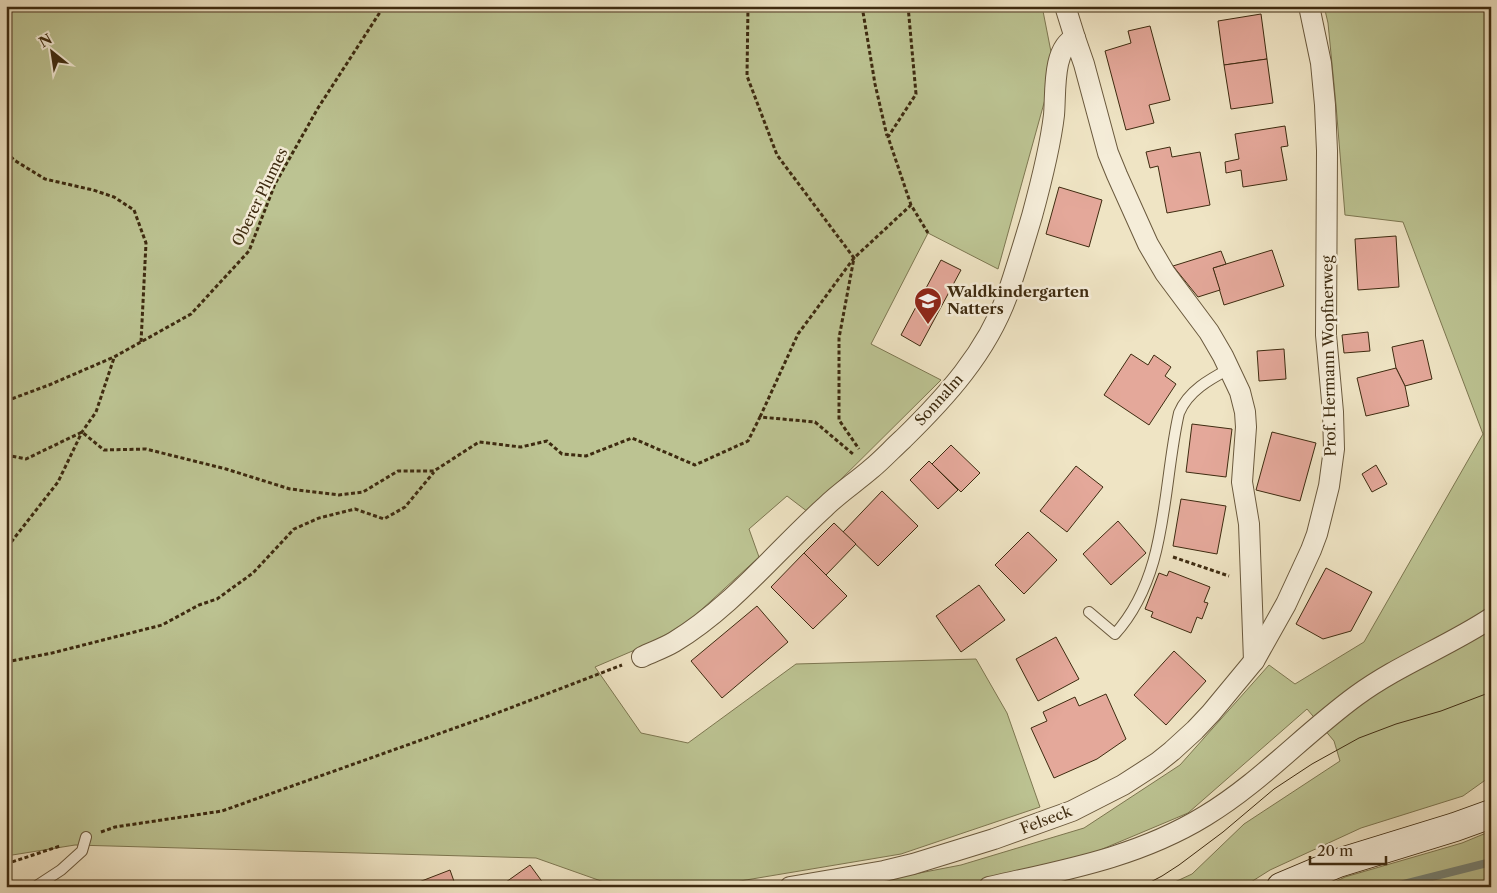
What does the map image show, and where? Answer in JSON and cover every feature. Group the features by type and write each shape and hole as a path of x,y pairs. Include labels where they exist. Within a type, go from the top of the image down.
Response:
{"street":[{"path":"1065,6 1113,165 1148,244 1209,332 1240,392 1245,412 1246,427 1241,475 1249,524 1254,661"},
{"name":"Prof. Hermann Wopfnerweg","path":"1254,661 1286,604 1311,550 1329,486 1334,449 1333,412 1326,335 1327,152 1325,105 1322,63 1309,6"},
{"name":"Sonnalm","path":"642,657 673,642 714,613 826,506 872,468 934,409 953,388 970,364 994,326 1017,266 1048,154 1060,53 1067,43 1075,38"},
{"path":"989,887 1092,864 1155,843 1178,832 1230,799 1355,696 1382,678 1491,618"},
{"name":"Felseck","path":"790,887 874,873 913,864 994,839 1072,811 1123,785 1172,752 1196,730 1254,661"},
{"path":"1281,887 1338,863 1491,814"}],"lane":[{"path":"1089,612 1115,634 1127,620 1142,595 1160,535 1177,421 1181,408 1198,388 1229,369"},
{"path":"35,887 61,870 82,851 86,837"}],"path":[{"name":"Oberer Plumes","path":"6,401 49,386 114,357 191,314 248,251 275,184 318,108 384,6"},
{"path":"748,6 747,76 777,155 854,258 839,338 839,420 872,468"},
{"path":"862,6 875,84 888,137 911,205 928,233"},
{"path":"888,137 916,94 908,6"},
{"path":"6,152 14,160 45,179 114,197 134,210 146,243 141,343"},
{"path":"6,662 52,653 162,625 199,605 217,599 253,573 294,529 319,518 354,509 384,519 405,507 434,471 479,442 521,448 547,441 562,454 586,456 632,438 695,465 748,440 798,334 854,258 911,205"},
{"path":"6,546 12,541 58,482 82,432 96,412 114,357"},
{"path":"760,417 815,422 872,468"},
{"path":"82,432 104,450 146,449 226,469 290,489 339,495 363,492 398,471 434,471"},
{"path":"6,455 26,459 82,432"},
{"path":"1156,551 1235,578"},
{"path":"6,864 115,827 222,811 497,713 642,657"}],"green space":[{"path":"6,6 1042,6 1054,67 998,269 928,233 871,344 941,380 808,512 787,496 749,529 759,557 677,632 595,667 641,733 688,743 796,664 976,659 1007,713 1040,807 901,854 740,881 727,887 618,887 536,858 75,845 6,856"},
{"path":"1324,6 1491,6 1491,776 1463,796 1361,828 1270,870 1243,887 1164,887 1192,874 1244,824 1340,761 1334,741 1307,709 1188,813 1093,853 960,887 847,887 961,865 1084,828 1180,765 1269,665 1295,684 1364,642 1483,434 1403,222 1345,215 1328,23"},
{"path":"1491,831 1491,887 1325,887 1345,877 1462,843"}],"building":[{"path":"1261,14 1267,59 1224,65 1218,21"},
{"path":"1150,26 1170,100 1149,105 1154,123 1126,130 1105,51 1131,43 1128,31"},
{"path":"1267,59 1273,103 1231,109 1224,65"},
{"path":"1285,126 1288,146 1281,147 1287,180 1243,187 1241,170 1226,173 1225,162 1239,159 1235,134"},
{"path":"1170,147 1172,157 1200,152 1210,205 1167,213 1158,166 1150,168 1146,152"},
{"path":"1059,187 1102,200 1089,247 1046,234"},
{"path":"1396,236 1399,287 1358,290 1355,239"},
{"path":"1272,250 1284,286 1224,305 1213,268"},
{"path":"1221,251 1226,264 1213,268 1220,290 1198,297 1173,266"},
{"name":"Waldkindergarten Natters","path":"941,260 961,270 920,346 901,335"},
{"path":"1368,332 1370,351 1344,353 1342,335"},
{"path":"1423,340 1432,379 1405,386 1396,368 1392,347"},
{"path":"1284,349 1286,379 1259,381 1257,351"},
{"path":"1131,354 1148,365 1154,355 1171,367 1165,376 1176,384 1149,425 1104,395"},
{"path":"1396,368 1405,386 1409,406 1366,416 1357,378"},
{"path":"1192,424 1232,429 1226,477 1186,472"},
{"path":"1272,432 1316,443 1300,501 1256,490"},
{"path":"951,445 980,473 961,492 932,464"},
{"path":"929,461 958,490 938,509 910,480"},
{"path":"1376,465 1387,484 1372,492 1362,474"},
{"path":"1076,466 1103,487 1067,532 1040,511"},
{"path":"882,491 918,526 878,566 843,532"},
{"path":"1181,499 1226,506 1217,554 1173,546"},
{"path":"1118,521 1146,553 1111,585 1083,554"},
{"path":"834,523 856,544 826,575 804,553"},
{"path":"1028,532 1057,560 1024,594 995,565"},
{"path":"804,553 847,596 813,629 771,587"},
{"path":"1326,568 1372,592 1351,631 1323,639 1296,624"},
{"path":"1169,571 1210,587 1204,602 1208,603 1202,619 1197,617 1191,633 1151,617 1153,612 1145,609 1159,573 1167,576"},
{"path":"979,585 1005,620 961,652 936,616"},
{"path":"757,606 788,642 722,698 691,661"},
{"path":"1056,637 1079,679 1038,701 1016,659"},
{"path":"1174,651 1206,681 1166,725 1134,695"},
{"path":"1106,694 1126,739 1097,759 1054,778 1031,728 1047,721 1043,712 1075,697 1079,706"},
{"path":"530,865 546,887 499,887"},
{"path":"450,870 456,887 406,887"},
{"path":"243,882 245,887 231,887"}],"waterway":[{"path":"1392,887 1491,862"}],"tram line":[{"path":"1141,887 1179,865 1223,832 1274,789 1312,764 1359,738 1491,692"}],"place":[{"name":"Waldkindergarten Natters","path":"928,325"}]}
